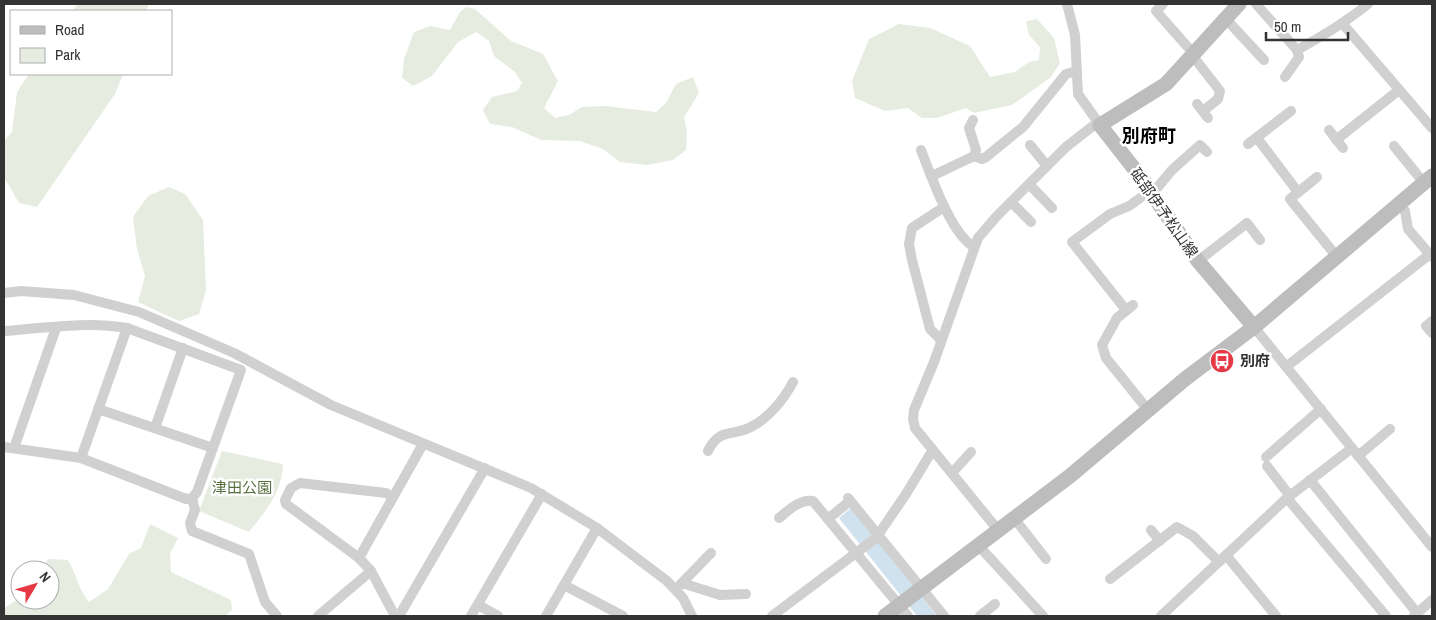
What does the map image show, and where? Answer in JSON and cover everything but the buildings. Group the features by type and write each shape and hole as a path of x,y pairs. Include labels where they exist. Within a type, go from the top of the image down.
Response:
{"main road":[{"path":"1099,123 1166,84 1232,9"},
{"name":"砥部伊予松山線","path":"1099,123 1151,192 1198,261 1254,327"},
{"path":"885,616 903,608 919,589 1070,476 1185,379 1254,327 1428,180"}],"street":[{"path":"998,530 952,472 932,451 915,428 913,419 974,247 987,227 1029,184 1099,123 1078,94 1074,35 1067,4"},
{"path":"1256,4 1296,50 1299,57 1285,77"},
{"path":"1296,50 1342,23 1368,4"},
{"path":"1160,5 1156,11 1220,91 1218,99 1203,111"},
{"path":"1232,9 1264,60"},
{"path":"1342,23 1432,128"},
{"path":"932,176 974,156 982,159 986,157 1023,127 1066,74 1077,71"},
{"path":"1336,140 1362,126 1399,90"},
{"path":"1291,111 1253,141 1298,192"},
{"path":"973,120 969,128 976,150 974,156"},
{"path":"1329,130 1343,148"},
{"path":"1030,145 1048,166"},
{"path":"1148,410 1103,352 1102,345 1108,337 1110,330 1129,307 1072,242 1110,214 1129,206 1151,192 1200,145 1206,152"},
{"path":"1394,146 1428,180"},
{"path":"921,150 944,207 965,242 974,247"},
{"path":"1317,177 1290,199 1337,257"},
{"path":"1029,184 1052,208"},
{"path":"1011,202 1031,222"},
{"path":"1286,367 1431,255 1408,229 1406,215 1400,205"},
{"path":"941,340 930,329 910,244 912,228 944,207"},
{"path":"1198,261 1247,223 1260,240"},
{"path":"4,293 21,291 74,295 139,312 234,353 331,405 485,468 542,494 596,528 667,581 679,586 720,595 746,594"},
{"path":"1432,321 1426,326 1432,333"},
{"path":"4,331 112,325 127,328 241,370"},
{"path":"1254,327 1432,547"},
{"path":"56,328 9,448 81,458 186,499 192,498 197,492 241,370 250,362"},
{"path":"81,458 127,328"},
{"path":"155,428 183,348"},
{"path":"708,451 717,438 732,431 750,427 765,416 782,400 793,382"},
{"path":"98,409 213,448"},
{"path":"1321,410 1266,462 1289,497 1386,616"},
{"path":"1161,616 1289,497 1310,480 1390,429"},
{"path":"359,558 423,444"},
{"path":"772,616 859,552 877,536 932,451"},
{"path":"952,472 970,452"},
{"path":"393,496 386,493 300,483 291,488 285,500 286,504 359,558 371,571 397,616 485,468"},
{"path":"1310,480 1416,615 1432,600"},
{"path":"471,616 542,494"},
{"path":"192,498 195,510 190,523 192,531 249,554 265,602 277,616"},
{"path":"779,518 797,504 808,500 813,501 830,517 903,608"},
{"path":"830,517 848,501 919,589 944,616"},
{"path":"1014,518 1046,559"},
{"path":"1122,585 1112,577 1177,527 1223,558 1276,616"},
{"path":"546,616 596,528"},
{"path":"1151,530 1160,541"},
{"path":"978,545 1043,616"},
{"path":"679,586 711,553"},
{"path":"318,616 371,571"},
{"path":"564,585 623,616"},
{"path":"679,586 692,616"},
{"path":"980,616 995,604"},
{"path":"478,605 498,616"}],"green space":[{"path":"78,4 149,4 146,10 73,10"},
{"path":"466,7 475,9 511,41 543,54 558,81 544,108 555,118 569,115 582,107 605,106 656,112 666,103 676,84 693,77 699,93 684,117 687,131 686,150 673,160 647,165 620,162 603,149 580,141 541,140 512,127 490,124 483,110 492,97 517,91 522,83 515,72 494,56 489,41 476,32 458,42 432,76 413,86 402,78 404,59 414,32 430,26 450,30 460,12"},
{"path":"1037,19 1054,38 1060,63 1051,77 1012,105 974,113 966,108 937,118 922,118 908,108 885,111 855,98 852,81 869,39 899,24 930,28 970,46 990,77 1015,72 1029,62 1039,60 1040,47 1029,35 1026,21"},
{"path":"28,75 123,75 115,94 37,207 19,203 4,177 4,141 12,132 17,92"},
{"path":"169,187 185,194 203,220 206,291 199,314 179,321 138,302 145,276 137,249 133,217 148,196"},
{"name":"津田公園","path":"222,451 283,464 280,484 272,501 249,532 199,511"},
{"path":"150,524 178,538 170,554 171,572 231,600 232,610 225,616 4,616 4,608 10,604 10,610 60,610 60,560 48,559 68,560 89,602 108,589 129,554 141,548"}],"water":[{"path":"851,508 937,616 917,616 839,518"}],"place":[{"name":"別府","path":"1222,361"}],"district":[{"name":"別府町","path":"1149,136"}]}
